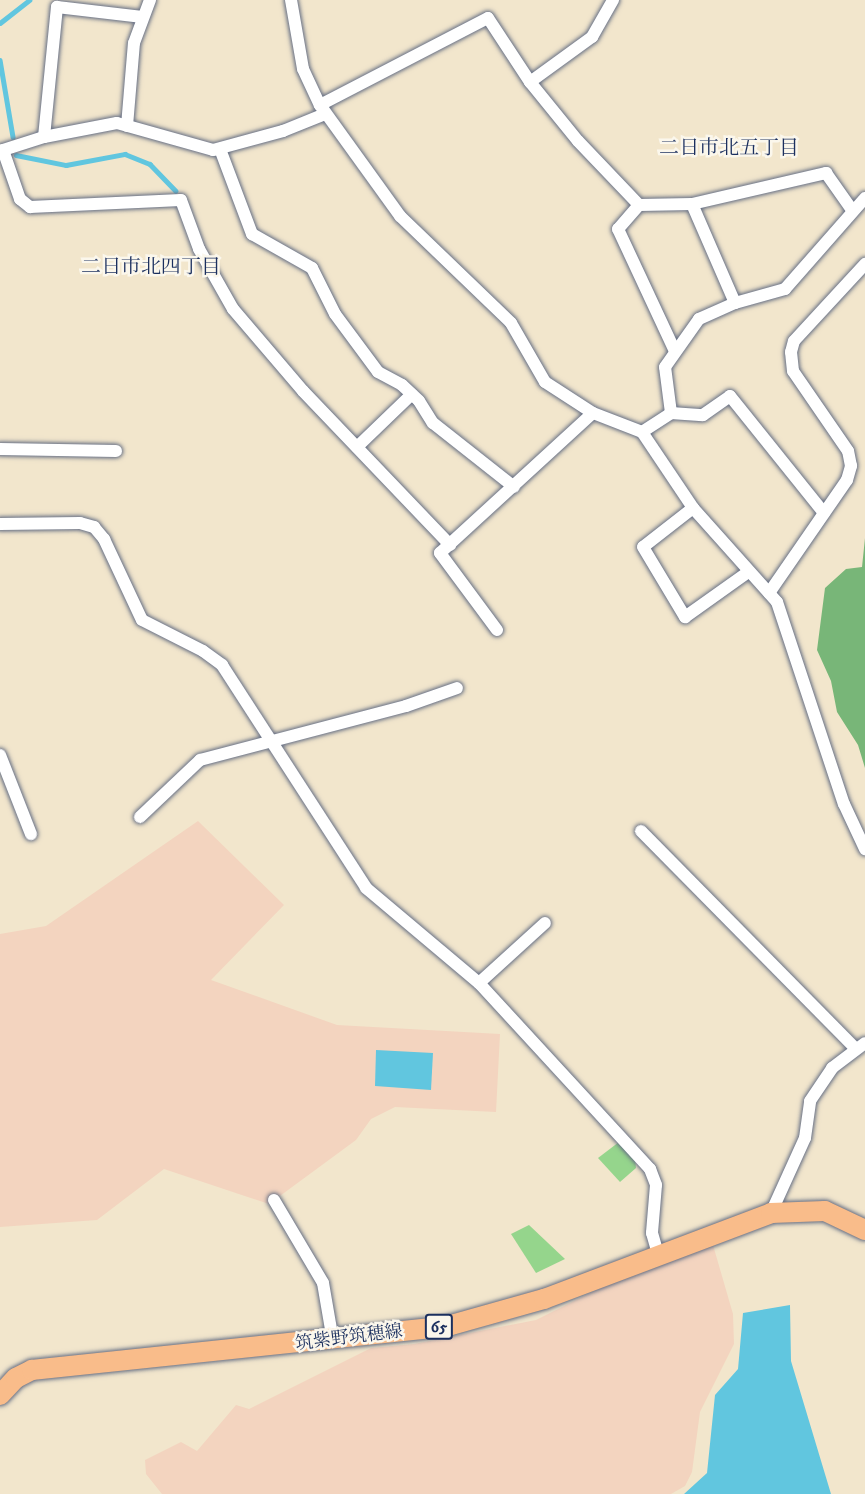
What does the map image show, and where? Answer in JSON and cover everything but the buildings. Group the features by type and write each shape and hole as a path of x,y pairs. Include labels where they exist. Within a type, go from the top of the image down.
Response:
{"main road":[{"name":"筑紫野筑穂線","path":"0,1395 16,1378 32,1370 333,1341 448,1326 504,1311 771,1213 825,1211 865,1230"}],"street":[{"path":"127,126 134,43 150,0"},
{"path":"291,0 303,69 322,110 407,224 511,323 541,378 593,413 642,432 693,508 748,572 769,592 783,613 844,804 865,849"},
{"path":"530,82 592,37 613,0"},
{"path":"44,137 57,7 142,17"},
{"path":"450,545 357,447 232,309 199,249 181,200 30,207 20,199 1,150 44,137 117,123 220,148 284,131 488,18 530,82 578,141 639,205 692,204 826,173 852,210"},
{"path":"220,148 252,234 312,268 335,314 378,372 412,394 432,423 514,487"},
{"path":"671,413 664,374 675,351 705,314 785,289 852,210 865,198"},
{"path":"692,204 735,303"},
{"path":"639,205 618,230 675,351"},
{"path":"769,592 848,480 851,461 793,370 791,352 794,341 865,264"},
{"path":"357,447 412,394"},
{"path":"642,432 671,413 703,415 730,396 824,513"},
{"path":"497,630 441,553 593,413"},
{"path":"0,449 116,451"},
{"path":"693,508 644,547 685,617 748,572"},
{"path":"0,524 80,523 94,527 104,539 142,620 203,651 222,665 275,743 366,888 479,983 650,1169 656,1185 652,1233 658,1254"},
{"path":"140,817 200,760 275,743 457,688"},
{"path":"0,755 32,834"},
{"path":"641,831 860,1046 828,1073 810,1101 805,1138 771,1213"},
{"path":"479,983 545,923"},
{"path":"274,1200 324,1283 333,1341"}],"shaded area":[{"path":"198,821 284,905 211,980 337,1025 500,1034 496,1112 395,1107 371,1119 356,1140 269,1204 164,1169 97,1220 0,1227 0,934 46,926"},
{"path":"713,1245 733,1314 734,1344 700,1412 692,1472 685,1486 671,1494 162,1494 146,1474 145,1460 181,1442 197,1451 236,1405 249,1409 371,1348 414,1344 536,1320 610,1283"}],"green space":[{"path":"865,538 865,768 858,745 837,712 831,681 817,650 825,588 846,569 862,567"},
{"path":"619,1142 635,1159 636,1168 620,1182 598,1158"},
{"path":"529,1225 565,1259 536,1273 511,1234"}],"water":[{"path":"376,1050 433,1053 431,1090 375,1086"},
{"path":"790,1305 791,1361 831,1494 684,1494 707,1473 715,1395 738,1369 743,1313"}],"waterway":[{"path":"0,23 29,0"},
{"path":"0,60 13,137"},
{"path":"16,155 66,165 125,154 150,164 176,191"}],"district":[{"name":"二日市北五丁目","path":"729,148"},
{"name":"二日市北四丁目","path":"151,267"}]}
